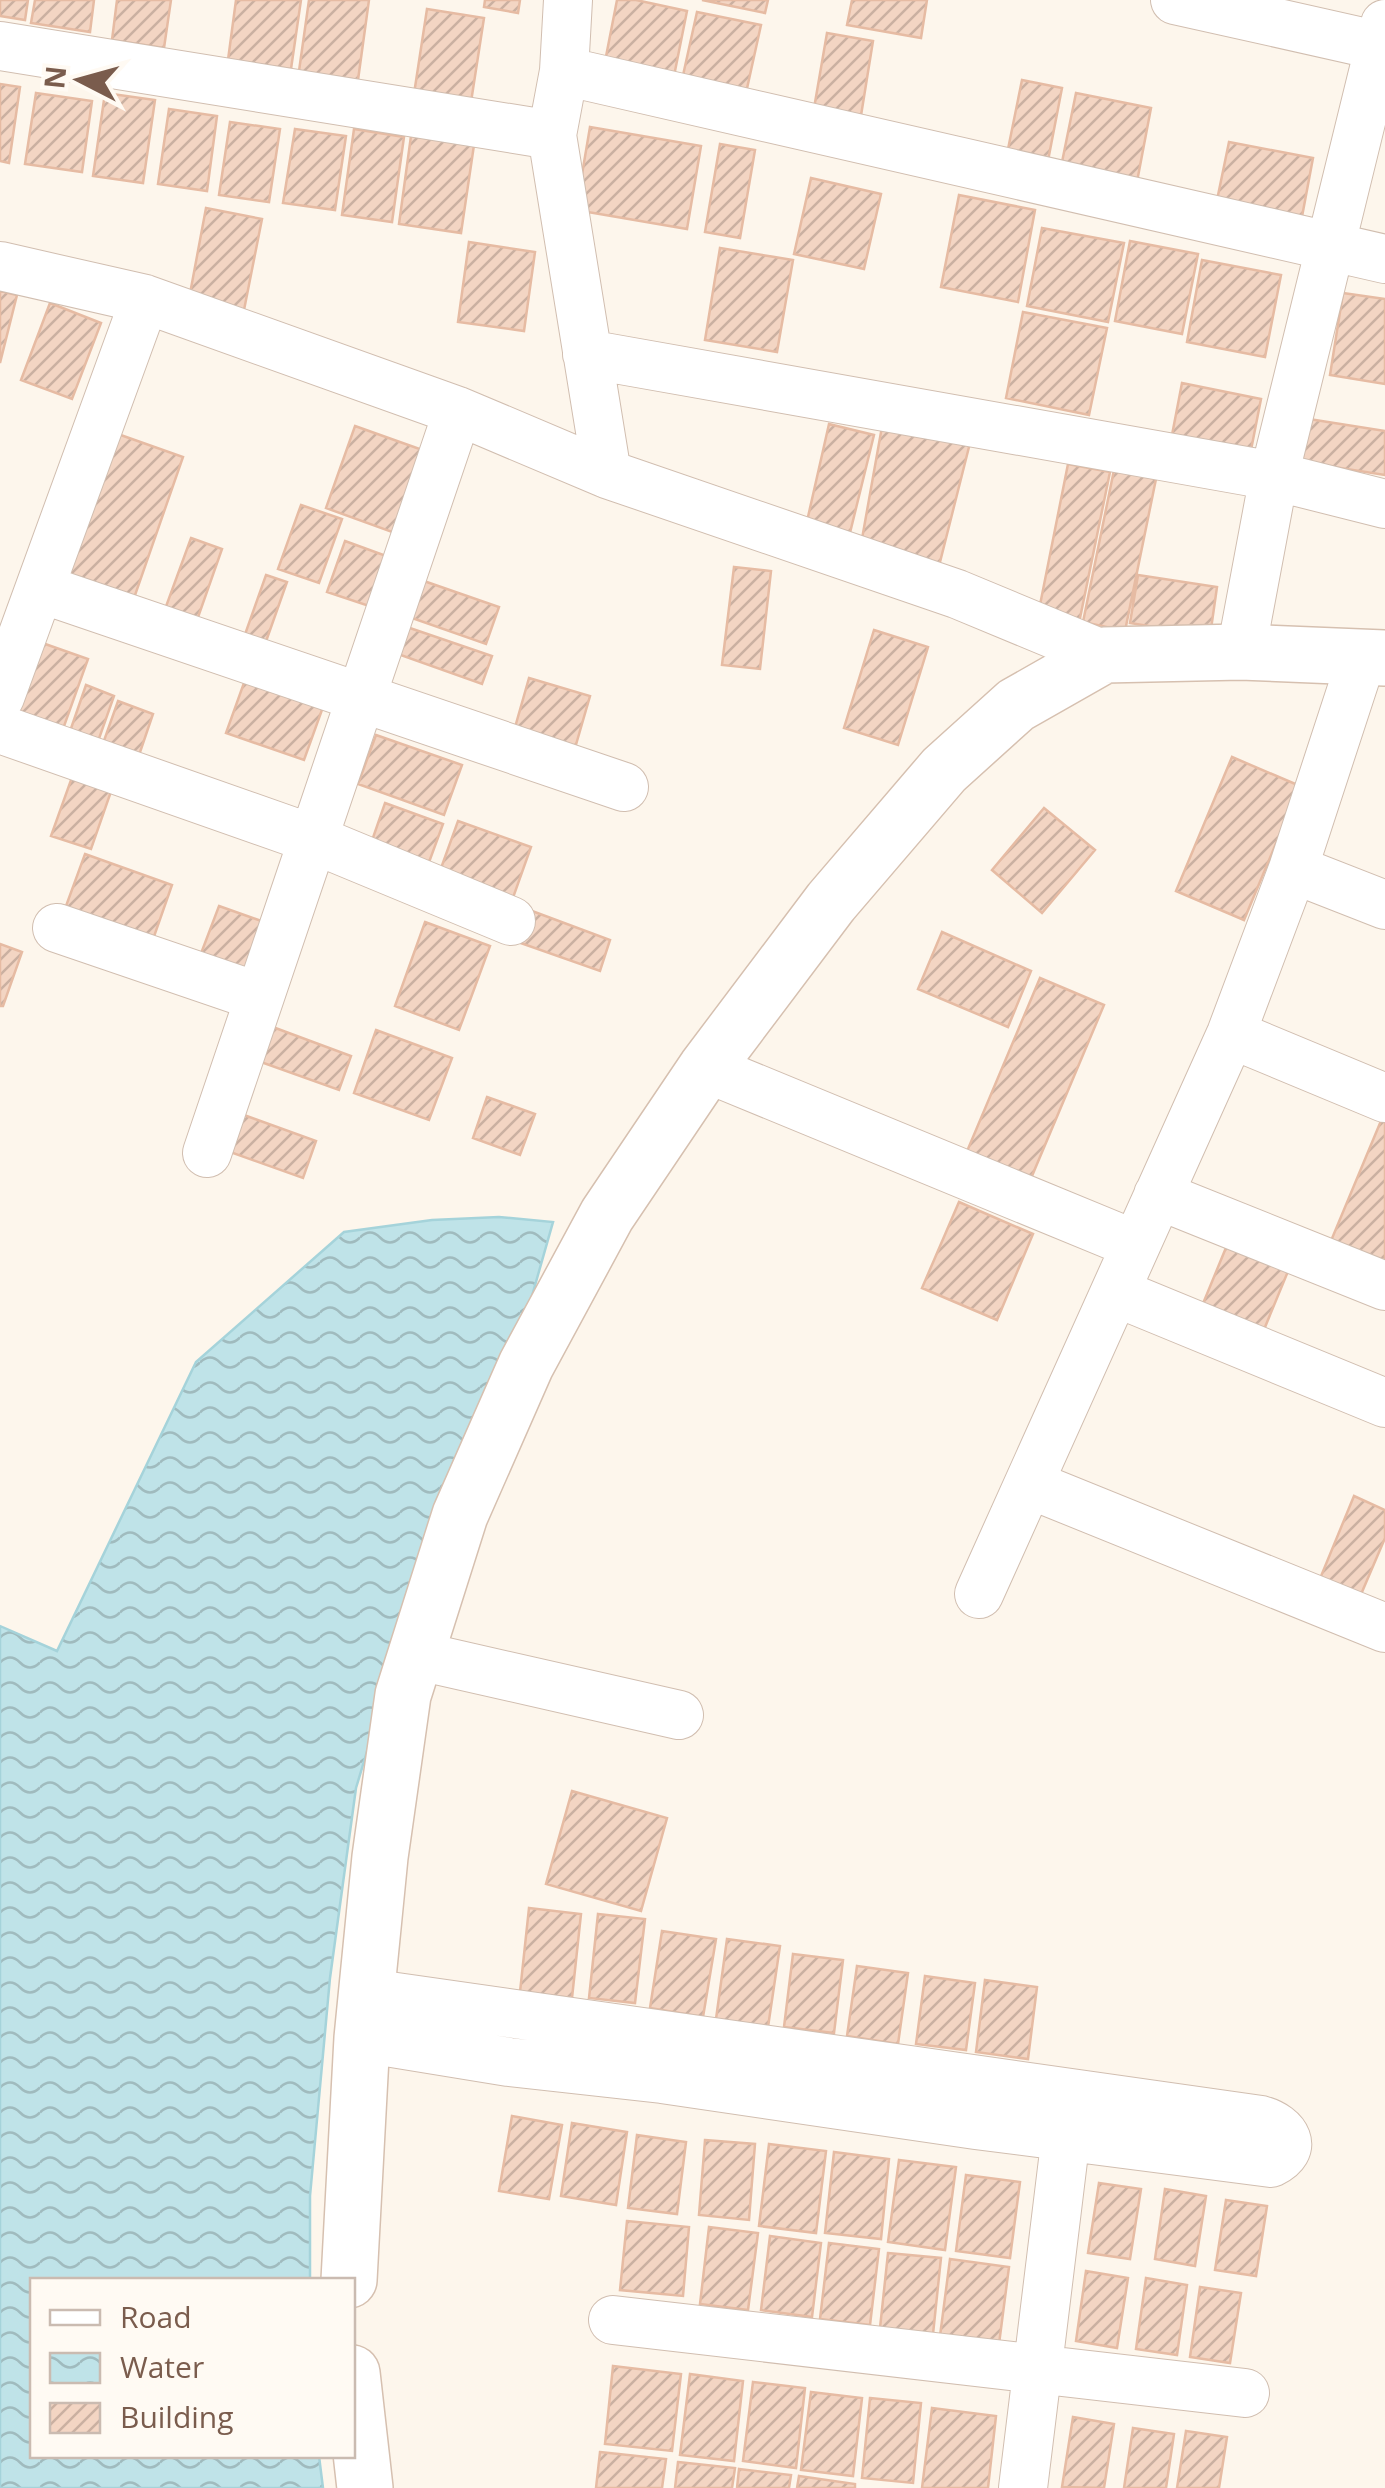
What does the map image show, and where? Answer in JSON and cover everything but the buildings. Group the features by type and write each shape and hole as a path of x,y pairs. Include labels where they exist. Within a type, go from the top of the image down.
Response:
{"main road":[{"path":"349,2278 365,2015 403,1694 460,1515 526,1365 608,1215 706,1068 831,902 944,770 1016,705 1104,656 1241,652 1373,658"},
{"path":"355,2402 364,2488"}],"street":[{"path":"568,0 564,70 552,135 607,474"},
{"path":"1175,0 1383,39 1274,476 1241,652"},
{"path":"0,46 552,135"},
{"path":"564,70 1385,259"},
{"path":"0,266 145,299 458,411 607,474 957,594 1104,656"},
{"path":"0,696 145,299"},
{"path":"586,354 1274,476 1385,504"},
{"path":"207,1154 458,411"},
{"path":"42,589 624,787"},
{"path":"980,1594 1231,1034 1373,658"},
{"path":"0,729 312,839 511,921"},
{"path":"1293,869 1385,905"},
{"path":"57,928 259,997"},
{"path":"1231,1034 1385,1098"},
{"path":"706,1068 1136,1245"},
{"path":"1158,1194 1385,1286"},
{"path":"1116,1292 1385,1403"},
{"path":"1029,1484 1385,1628"},
{"path":"415,1655 679,1715"},
{"path":"365,2015 1069,2115 1023,2488"},
{"path":"613,2320 1245,2392"}],"water":[{"path":"499,1217 553,1222 530,1303 406,1622 356,1788 330,1978 310,2196 310,2278 30,2278 30,2458 319,2458 323,2488 0,2488 0,1626 57,1651 196,1362 344,1232 432,1220"}]}
